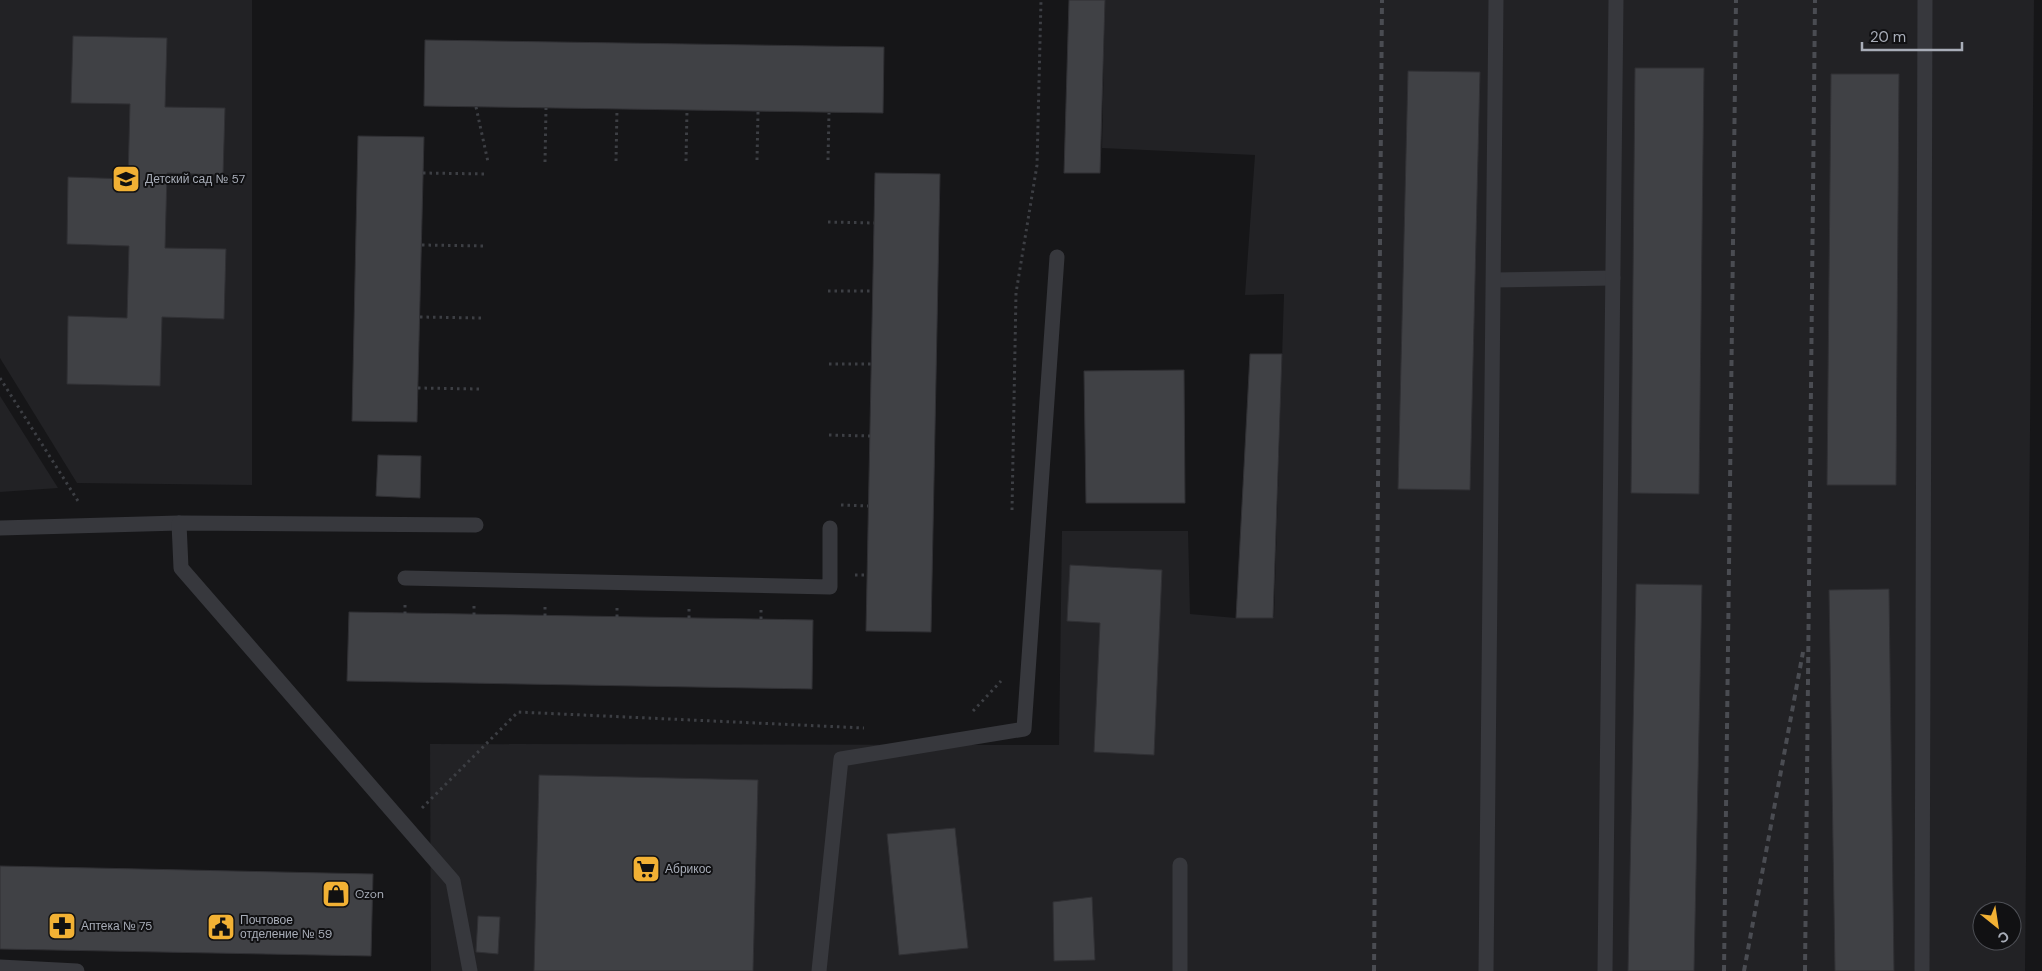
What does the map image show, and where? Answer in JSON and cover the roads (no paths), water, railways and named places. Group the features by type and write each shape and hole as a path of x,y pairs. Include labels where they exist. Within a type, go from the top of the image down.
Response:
{"lane":[{"path":"1486,971 1496,0"},
{"path":"1605,971 1616,0"},
{"path":"1922,971 1925,0"},
{"path":"818,971 841,759 1024,729 1057,257"},
{"path":"1494,280 1613,278"},
{"path":"179,523 181,568 453,881 470,971"},
{"path":"0,528 179,523 476,525"},
{"path":"405,578 830,587 830,528"},
{"path":"1180,864 1180,971"},
{"path":"0,967 77,971"}],"railway":[{"path":"1374,971 1382,0"},
{"path":"1724,971 1736,0"},
{"path":"1805,971 1815,0"},
{"path":"1744,971 1803,652"}],"place":[{"name":"Детский сад № 57","path":"126,179"},
{"name":"Абрикос","path":"646,869"},
{"name":"Ozon","path":"336,894"},
{"name":"Аптека № 75","path":"62,926"},
{"name":"Почтовое отделение № 59","path":"221,927"}]}
